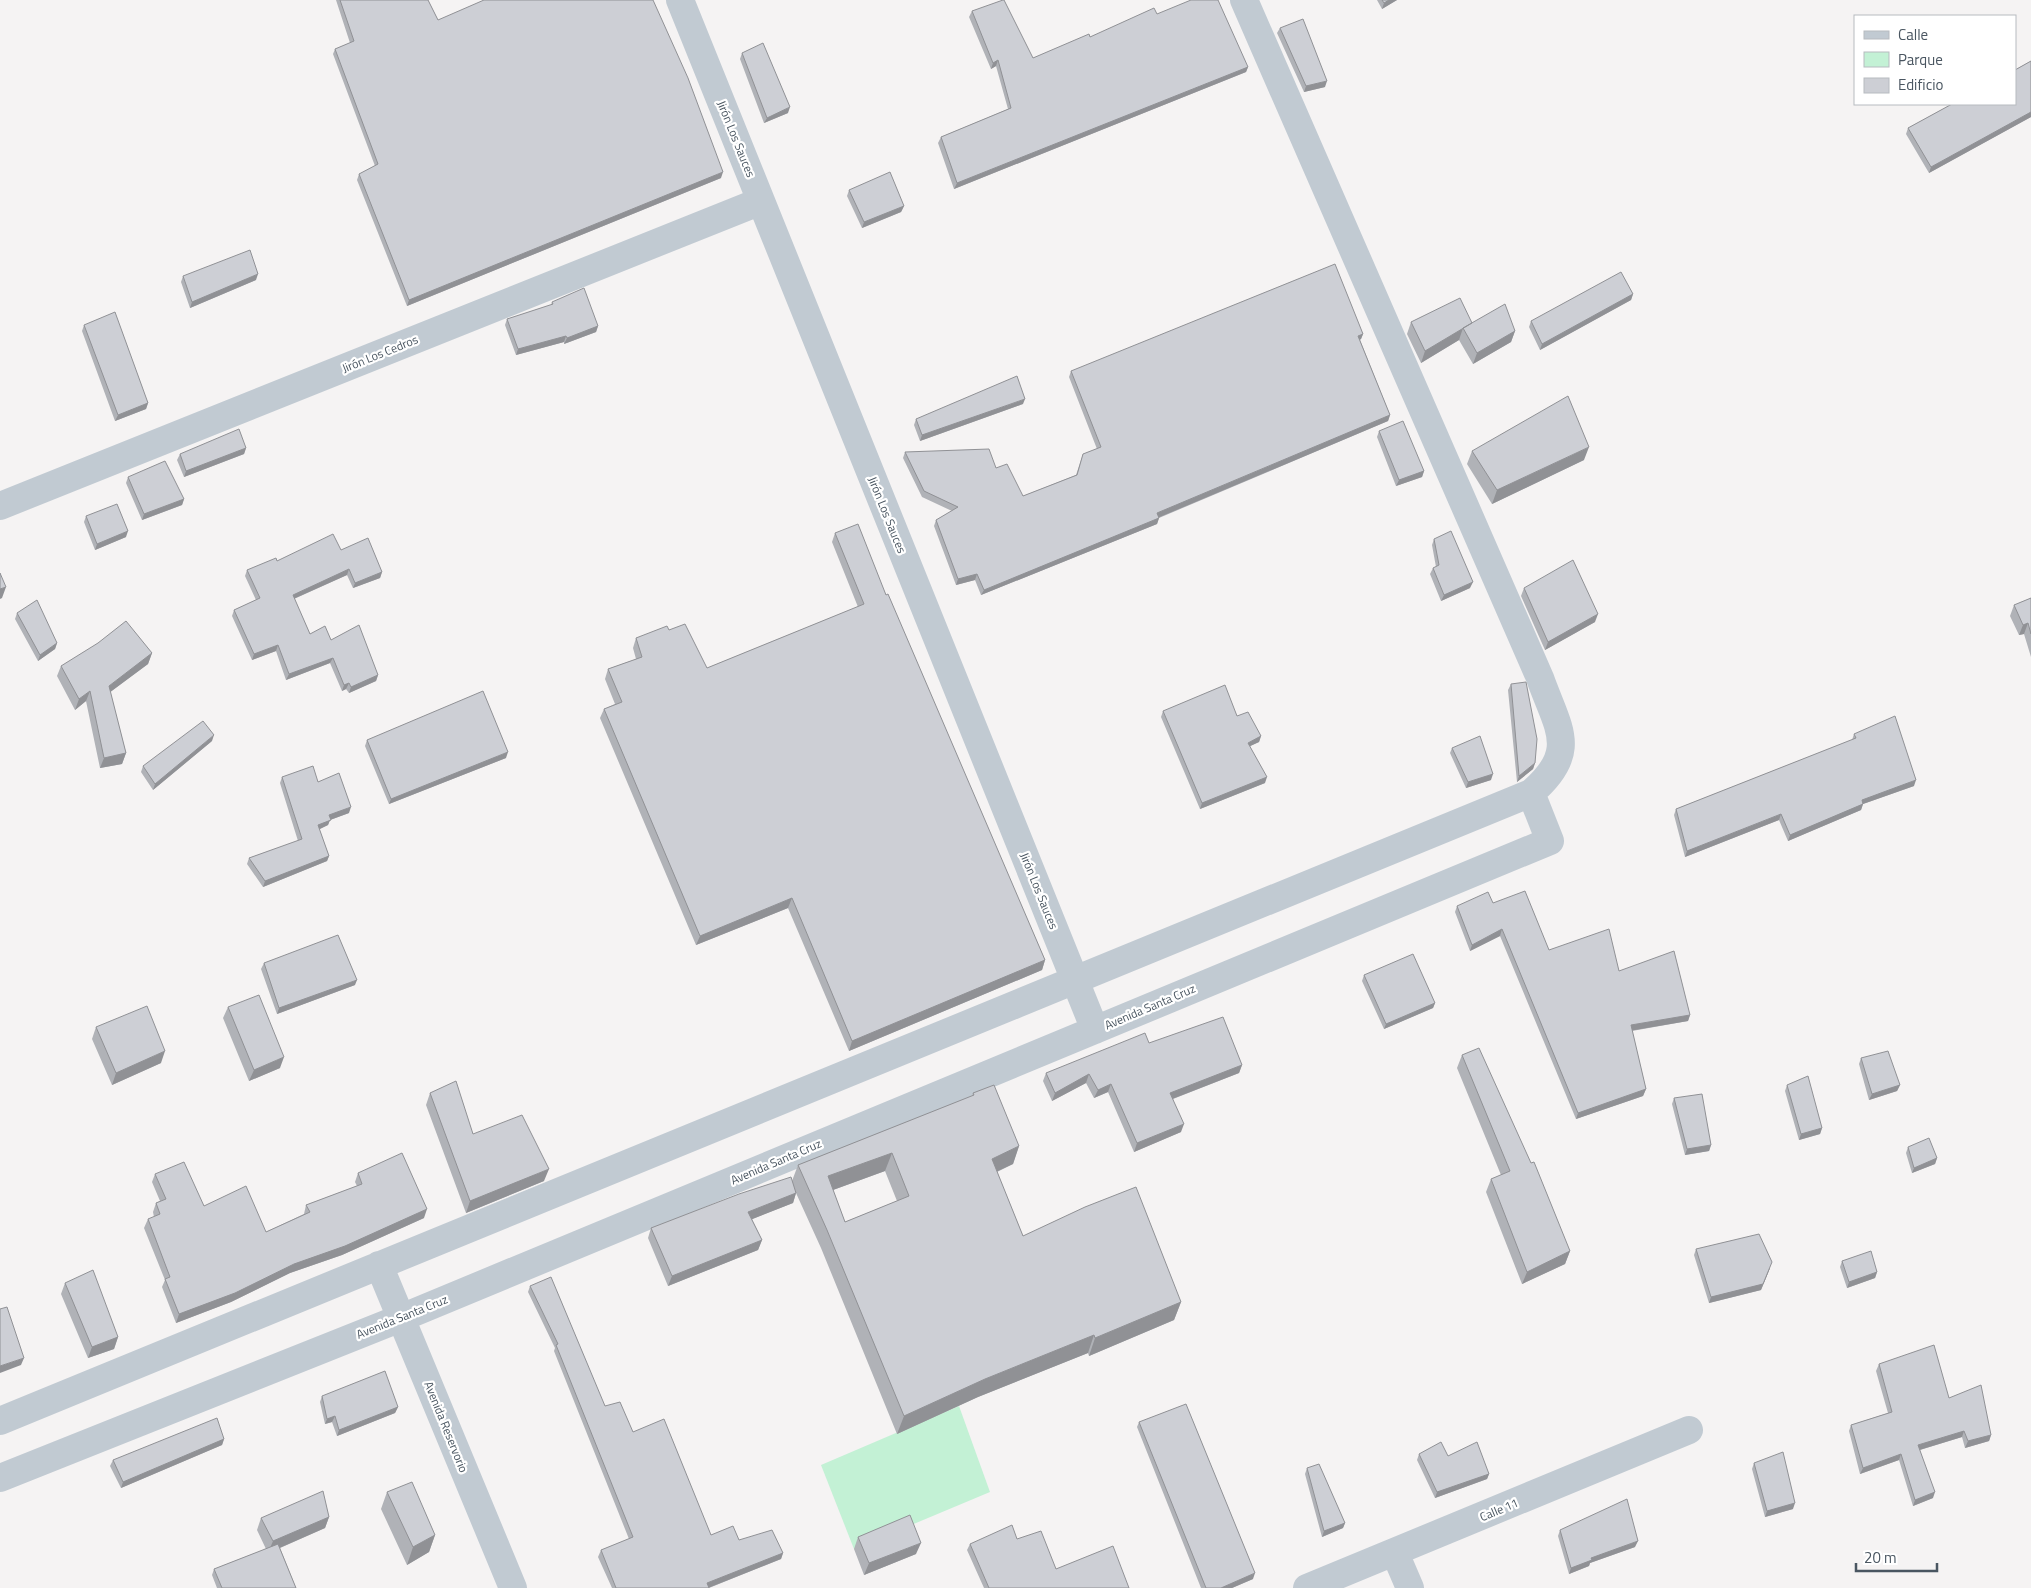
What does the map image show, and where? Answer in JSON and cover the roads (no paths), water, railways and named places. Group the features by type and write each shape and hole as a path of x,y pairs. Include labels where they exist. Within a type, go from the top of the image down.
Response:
{"street":[{"name":"Jirón Los Sauces","path":"680,0 1095,1030"},
{"path":"0,1421 1531,793 1548,778 1559,760 1562,741 1540,678 1244,0"},
{"name":"Jirón Los Cedros","path":"0,506 760,201"},
{"name":"Avenida Santa Cruz","path":"0,1478 401,1318 1550,841 1531,793"},
{"name":"Avenida Reservorio","path":"379,1265 513,1588"},
{"name":"Calle 11","path":"1307,1588 1690,1430"},
{"path":"1395,1553 1410,1588"}]}
